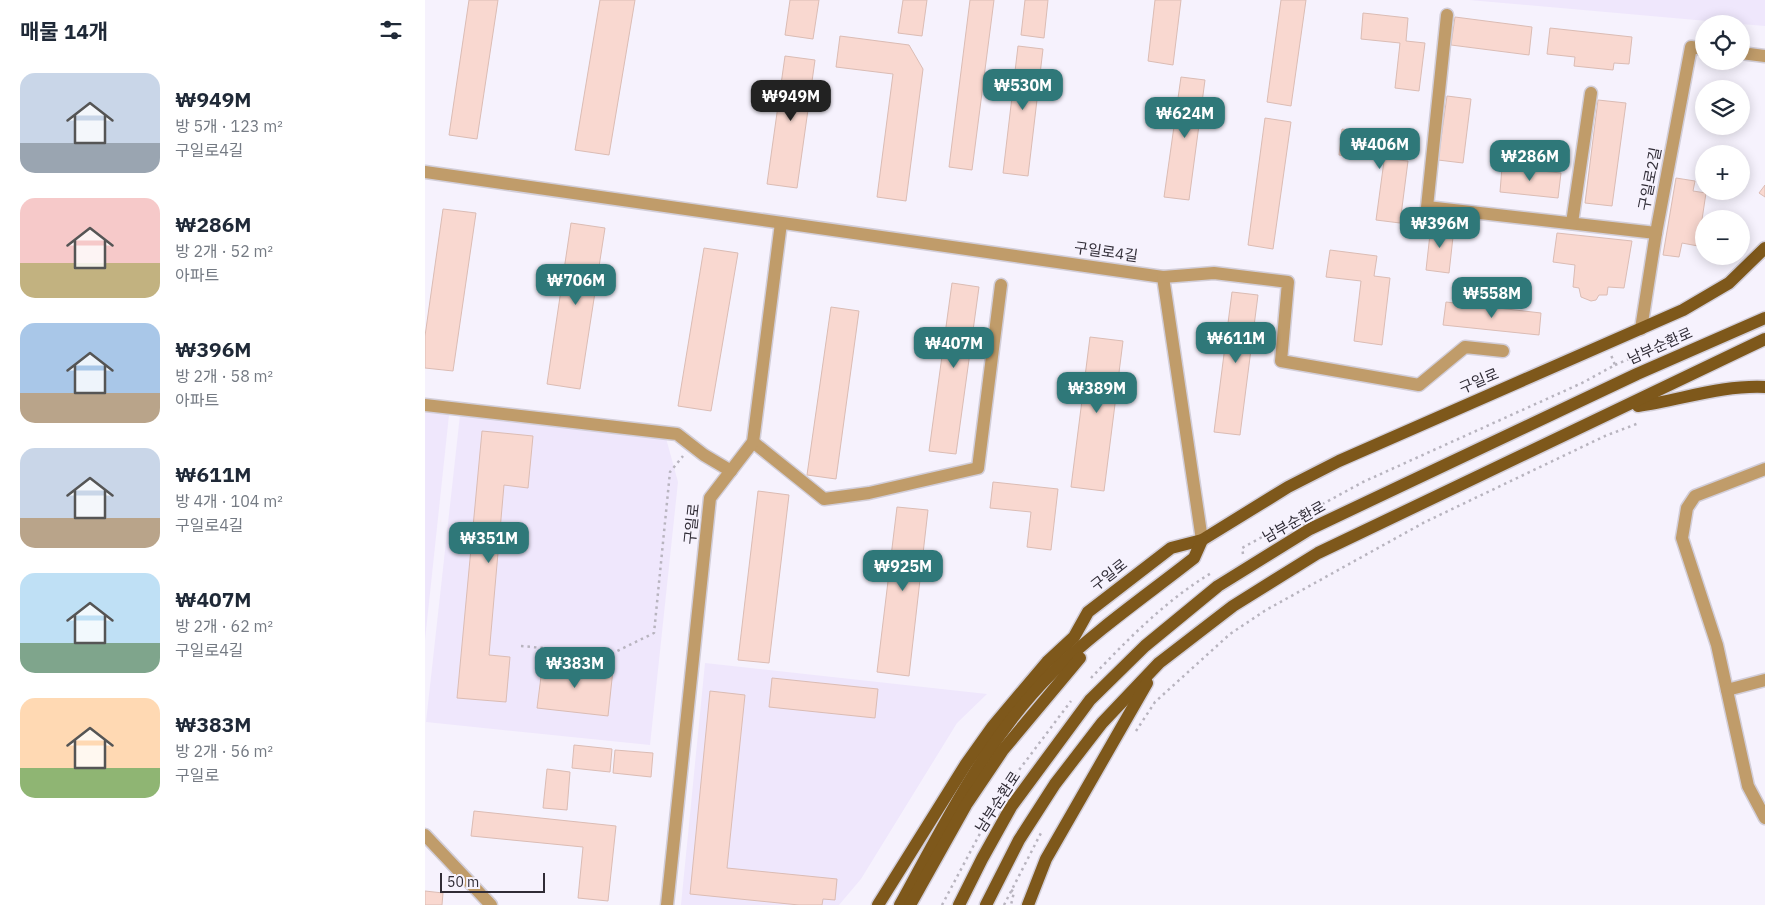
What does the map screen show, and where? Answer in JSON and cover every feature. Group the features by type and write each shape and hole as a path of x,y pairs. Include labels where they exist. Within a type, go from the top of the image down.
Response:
{"main road":[{"name":"구일로","path":"878,905 965,764 993,726 1047,662 1074,637 1088,612 1171,548 1202,540 1288,488 1339,461 1431,418 1683,310 1729,282 1765,248"},
{"path":"1749,324 1765,312"},
{"name":"남부순환로","path":"959,905 1011,807 1090,700 1145,646 1218,586 1310,529 1637,374 1765,318"},
{"path":"986,905 1019,840 1055,784 1102,723 1159,663 1233,606 1318,553 1628,407 1765,339"},
{"path":"1628,407 1671,401 1721,388 1765,387"},
{"name":"구일로","path":"1074,637 1106,628 1194,558 1202,540"},
{"path":"900,905 960,798 1025,704 1053,672 1106,628"},
{"path":"910,905 966,805 1003,750 1106,628"},
{"path":"1028,905 1046,859 1159,663"}],"street":[{"path":"1447,15 1427,207 1657,233"},
{"name":"구일로2길","path":"1641,329 1691,47 1695,48"},
{"path":"1750,54 1765,56"},
{"path":"1572,223 1591,94"},
{"name":"구일로4길","path":"425,172 1163,277 1214,272 1288,282 1281,361 1419,385 1465,346 1503,350"},
{"path":"781,223 753,442 823,499 869,493 977,468 1001,285"},
{"path":"1163,277 1202,540"},
{"path":"425,405 677,434 731,471"},
{"name":"구일로","path":"667,905 710,498 753,442"},
{"path":"1765,469 1695,496 1687,508 1683,520 1682,538 1717,645 1748,786 1765,818"},
{"path":"1727,690 1765,680"},
{"path":"425,835 491,905"}],"path":[{"path":"1615,366 1629,359"},
{"path":"1134,734 1155,702 1230,634 1266,610 1425,522 1605,436 1639,423"},
{"path":"521,646 611,654 654,633 670,472 691,445"},
{"path":"1011,890 1014,892 1011,905"}],"shaded area":[{"path":"1469,0 1765,0 1765,26 1750,25 1750,15 1695,15 1695,20"},
{"path":"425,412 449,415 425,640"},
{"path":"460,415 666,438 678,482 650,745 426,722"},
{"path":"705,663 987,694 957,723 861,879 839,905 681,905"}],"building":[{"path":"469,0 498,0 477,139 449,135"},
{"path":"600,0 635,0 609,155 575,150"},
{"path":"790,0 819,0 813,39 785,35"},
{"path":"903,0 927,0 922,36 898,33"},
{"path":"970,0 994,0 972,170 949,167"},
{"path":"1025,0 1048,0 1044,38 1021,35"},
{"path":"1155,0 1181,0 1173,65 1148,61"},
{"path":"1281,0 1306,0 1291,106 1267,102"},
{"path":"1363,13 1408,18 1406,41 1425,43 1419,91 1395,88 1400,43 1361,39"},
{"path":"1455,17 1532,27 1529,55 1451,45"},
{"path":"1550,28 1632,37 1629,64 1614,63 1613,70 1574,66 1575,57 1547,54"},
{"path":"840,36 909,45 923,69 906,201 877,197 893,74 836,67"},
{"path":"1018,46 1043,49 1028,176 1003,173"},
{"path":"785,56 815,60 797,188 767,184"},
{"path":"1181,77 1205,80 1189,200 1164,197"},
{"path":"1447,96 1471,99 1463,163 1438,160"},
{"path":"1598,100 1626,103 1612,206 1585,203"},
{"path":"1265,118 1291,122 1273,249 1248,245"},
{"path":"1342,129 1392,136 1389,159 1408,161 1400,223 1376,220 1384,161 1339,155"},
{"path":"1502,167 1561,173 1558,198 1500,192"},
{"path":"1676,178 1695,181 1693,191 1695,191 1695,200 1705,200 1703,210 1695,210 1695,245 1682,243 1679,257 1663,255"},
{"path":"1765,185 1765,197 1759,193"},
{"path":"443,209 476,213 453,371 425,368 425,336"},
{"path":"571,223 605,228 580,389 547,384"},
{"path":"1431,225 1454,228 1449,273 1426,270"},
{"path":"1557,233 1632,241 1624,288 1608,287 1607,295 1599,295 1596,300 1591,301 1581,297 1579,288 1573,287 1575,265 1553,262"},
{"path":"704,248 738,253 711,411 678,406"},
{"path":"1330,250 1377,256 1374,276 1390,278 1382,345 1354,341 1361,281 1326,277"},
{"path":"952,283 979,287 956,454 929,451"},
{"path":"1232,292 1258,295 1240,435 1214,432"},
{"path":"1446,302 1541,313 1539,335 1443,325"},
{"path":"831,307 859,311 836,479 807,475"},
{"path":"1090,337 1123,341 1104,491 1071,487"},
{"path":"482,431 533,436 528,488 504,485 489,655 510,657 506,702 457,698"},
{"path":"993,482 1058,489 1051,550 1027,547 1031,512 990,508"},
{"path":"758,491 789,495 769,663 738,660"},
{"path":"897,507 928,510 909,676 877,672"},
{"path":"543,661 613,670 608,716 537,708"},
{"path":"772,678 878,689 875,718 769,707"},
{"path":"710,691 745,695 727,868 837,879 835,900 823,899 822,905 799,905 690,894"},
{"path":"574,745 612,749 610,772 572,768"},
{"path":"615,750 653,753 651,777 613,773"},
{"path":"547,769 570,772 567,810 543,808"},
{"path":"474,811 616,826 608,901 578,898 583,847 471,836"},
{"path":"425,891 443,893 442,905 425,905"}]}
